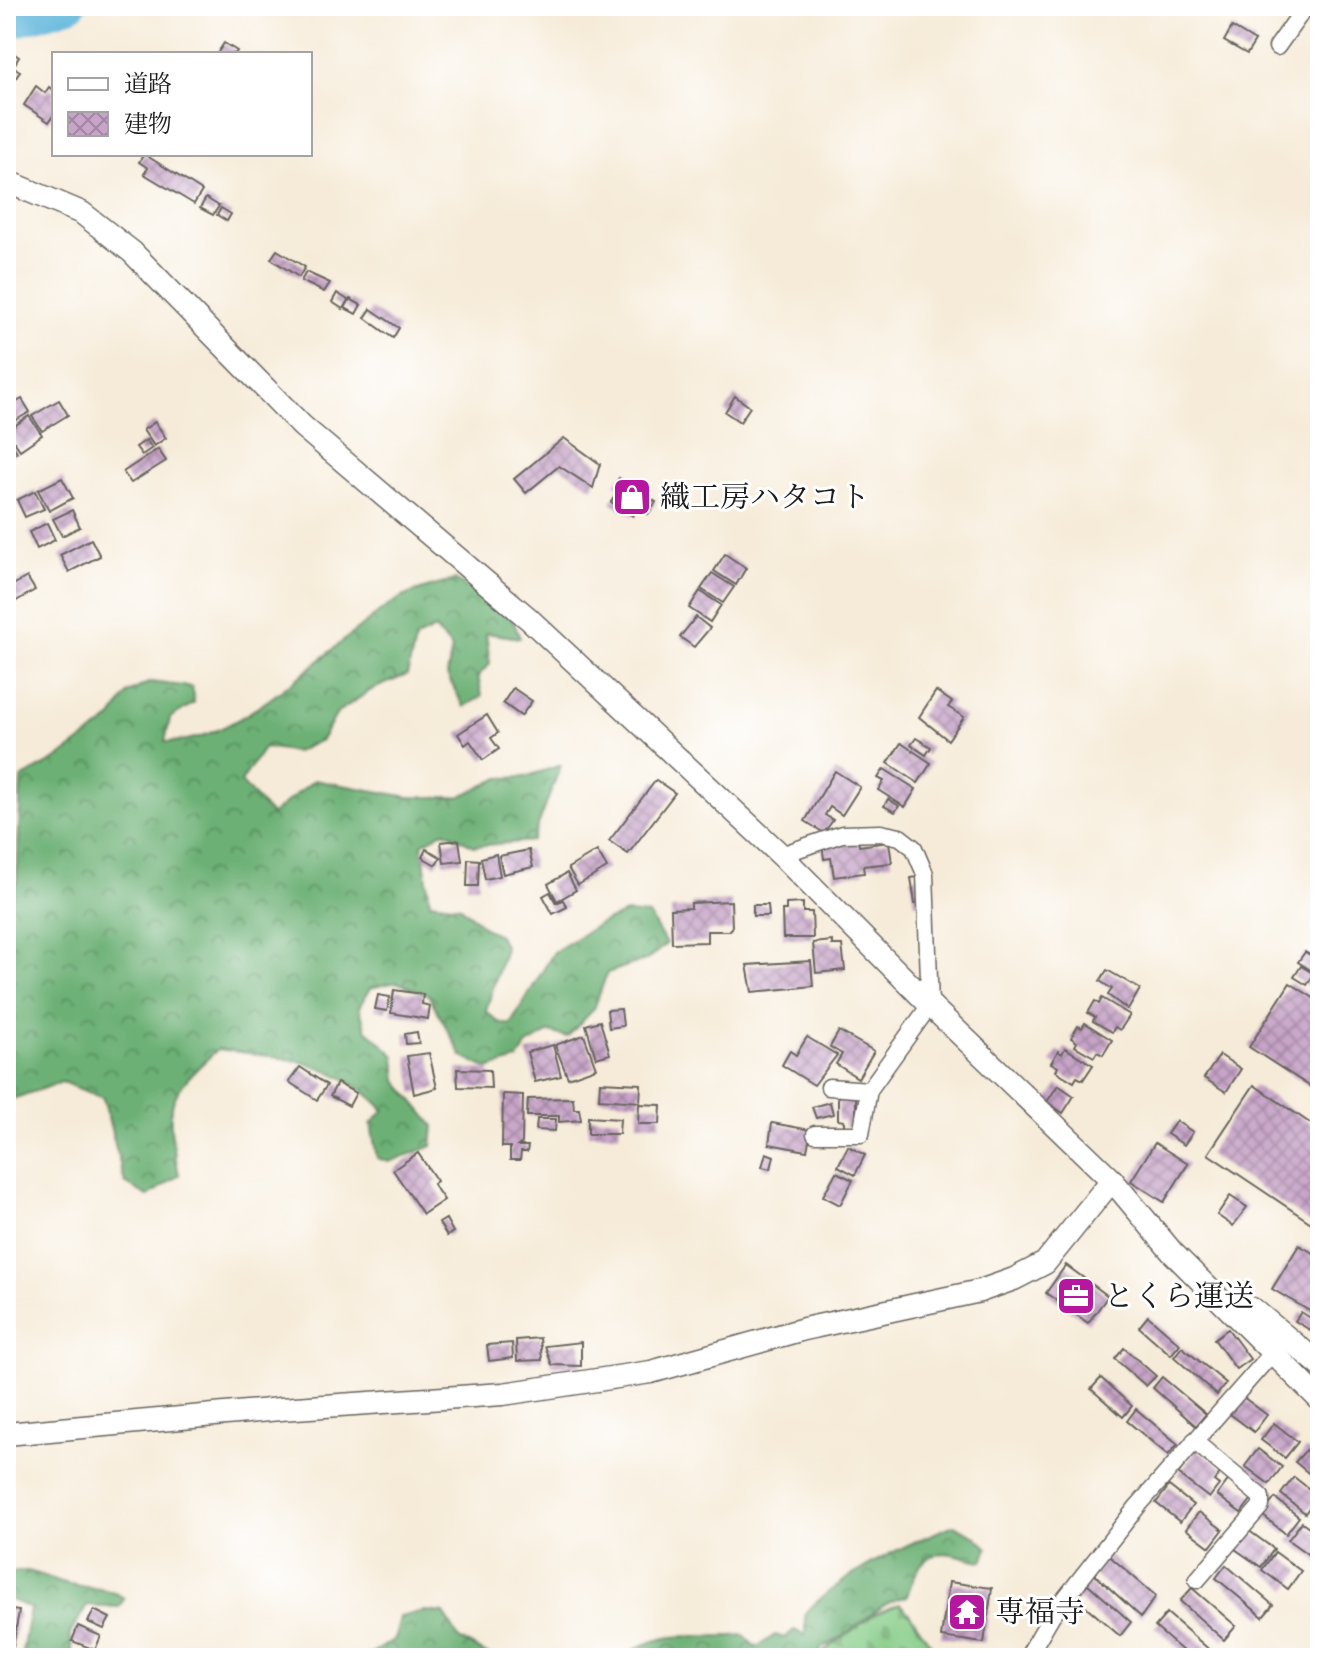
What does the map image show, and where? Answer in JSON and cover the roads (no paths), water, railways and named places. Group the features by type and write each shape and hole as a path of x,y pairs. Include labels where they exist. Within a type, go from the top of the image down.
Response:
{"street":[{"path":"1277,47 1306,6"},
{"path":"6,181 82,213 132,252 302,426 529,619 781,855 930,1005 1112,1180 1172,1252 1320,1400"},
{"path":"781,855 842,834 881,833 900,837 914,848 925,874 930,1005 869,1090 861,1134 815,1134"},
{"path":"829,1087 869,1090"},
{"path":"6,1434 280,1409 503,1394 651,1372 804,1329 980,1291 1022,1276 1045,1263 1112,1180"},
{"path":"1229,1307 1242,1305 1254,1310 1320,1365"},
{"path":"1027,1658 1052,1615 1194,1441 1274,1351"},
{"path":"1194,1441 1261,1497 1261,1506 1197,1580"}],"waterway":[{"path":"6,26 72,6"}],"railway":[{"path":"1316,1658 1320,1654"}],"place":[{"name":"織工房ハタコト","path":"632,497"},
{"name":"とくら運送","path":"1076,1296"},
{"name":"専福寺","path":"967,1612"}]}
